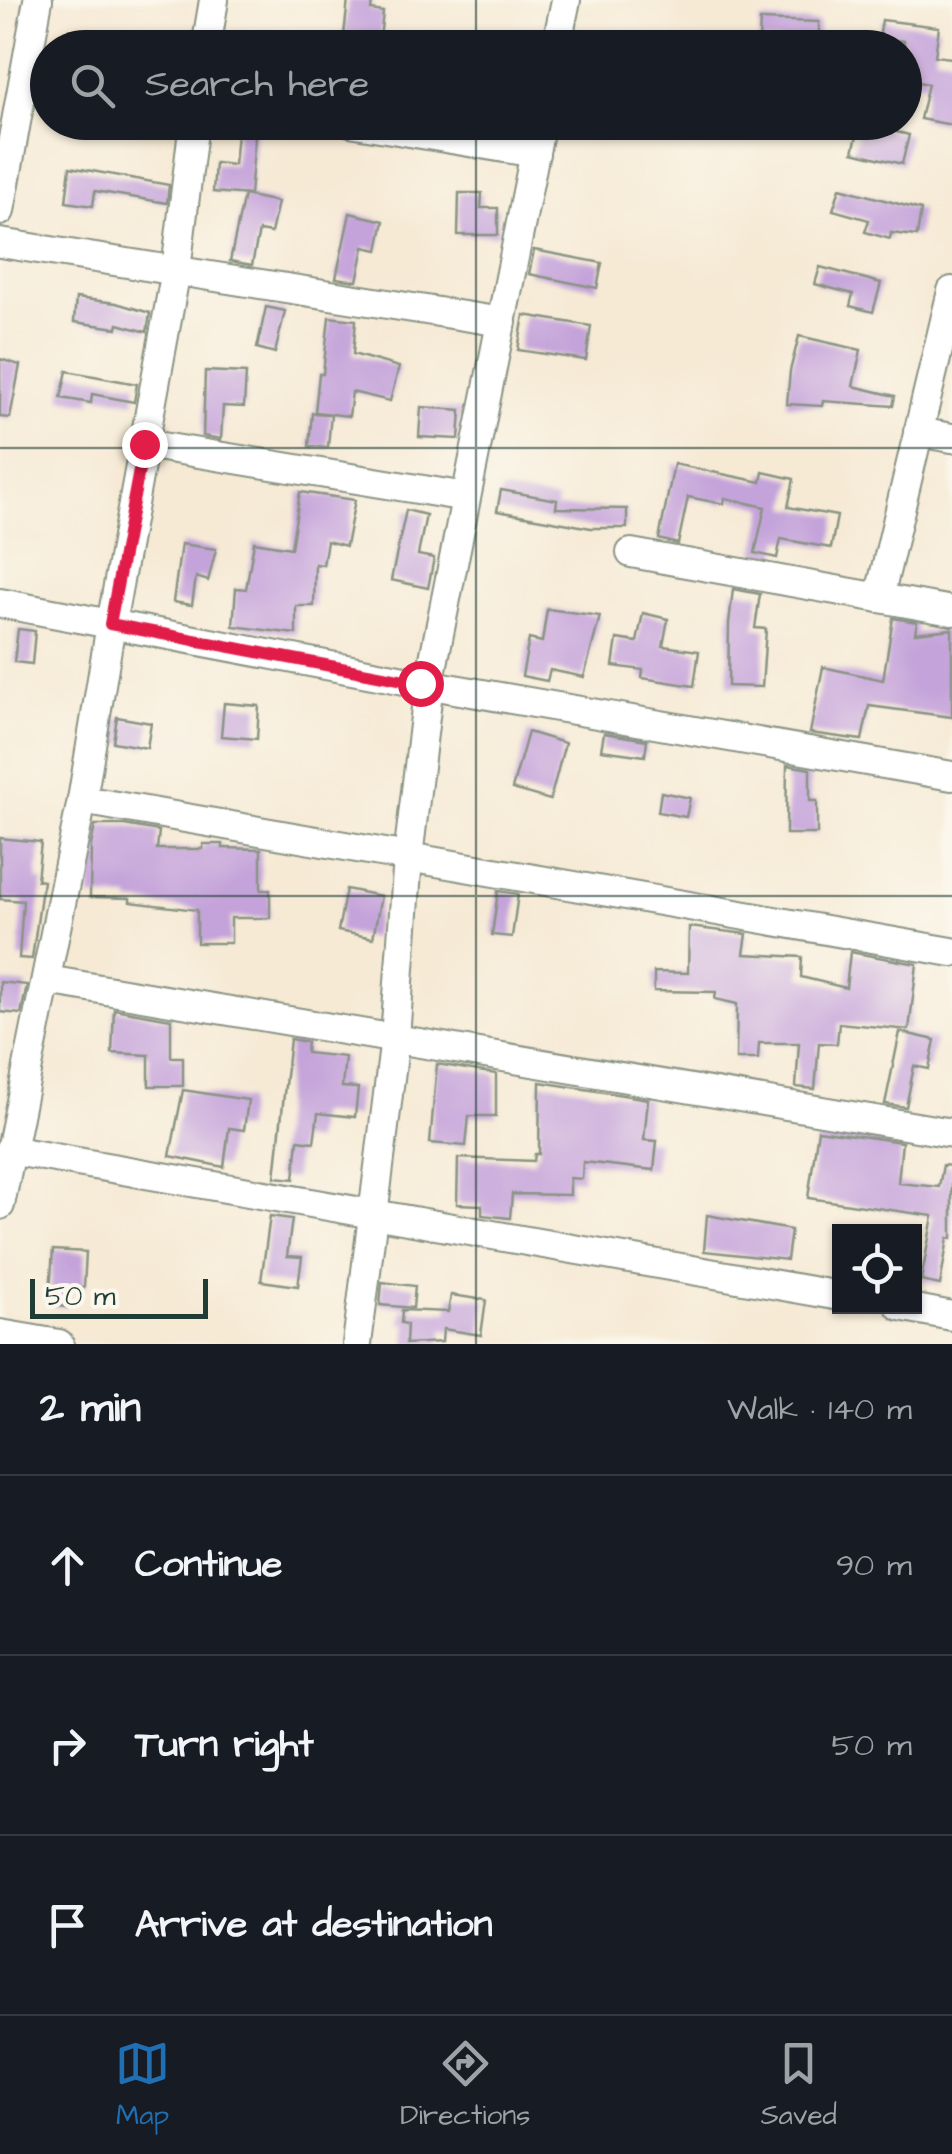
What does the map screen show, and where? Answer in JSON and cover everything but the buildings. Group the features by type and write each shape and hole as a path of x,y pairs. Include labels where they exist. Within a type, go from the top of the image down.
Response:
{"street":[{"path":"33,30 38,0"},
{"path":"209,30 214,0"},
{"path":"560,30 566,0"},
{"path":"0,211 30,44"},
{"path":"0,1205 82,800 110,624 176,270 192,140"},
{"path":"457,140 535,153"},
{"path":"356,1344 395,1038 408,857 430,684 538,140"},
{"path":"0,243 502,322"},
{"path":"878,598 952,291"},
{"path":"918,432 952,438"},
{"path":"144,444 466,497"},
{"path":"631,554 952,610"},
{"path":"0,603 952,776"},
{"path":"82,800 952,952"},
{"path":"47,980 952,1133"},
{"path":"9,1150 832,1295"},
{"path":"922,1310 952,1316"},
{"path":"0,1334 58,1344"}],"route":[{"path":"144,444 110,624 420,683"}]}
